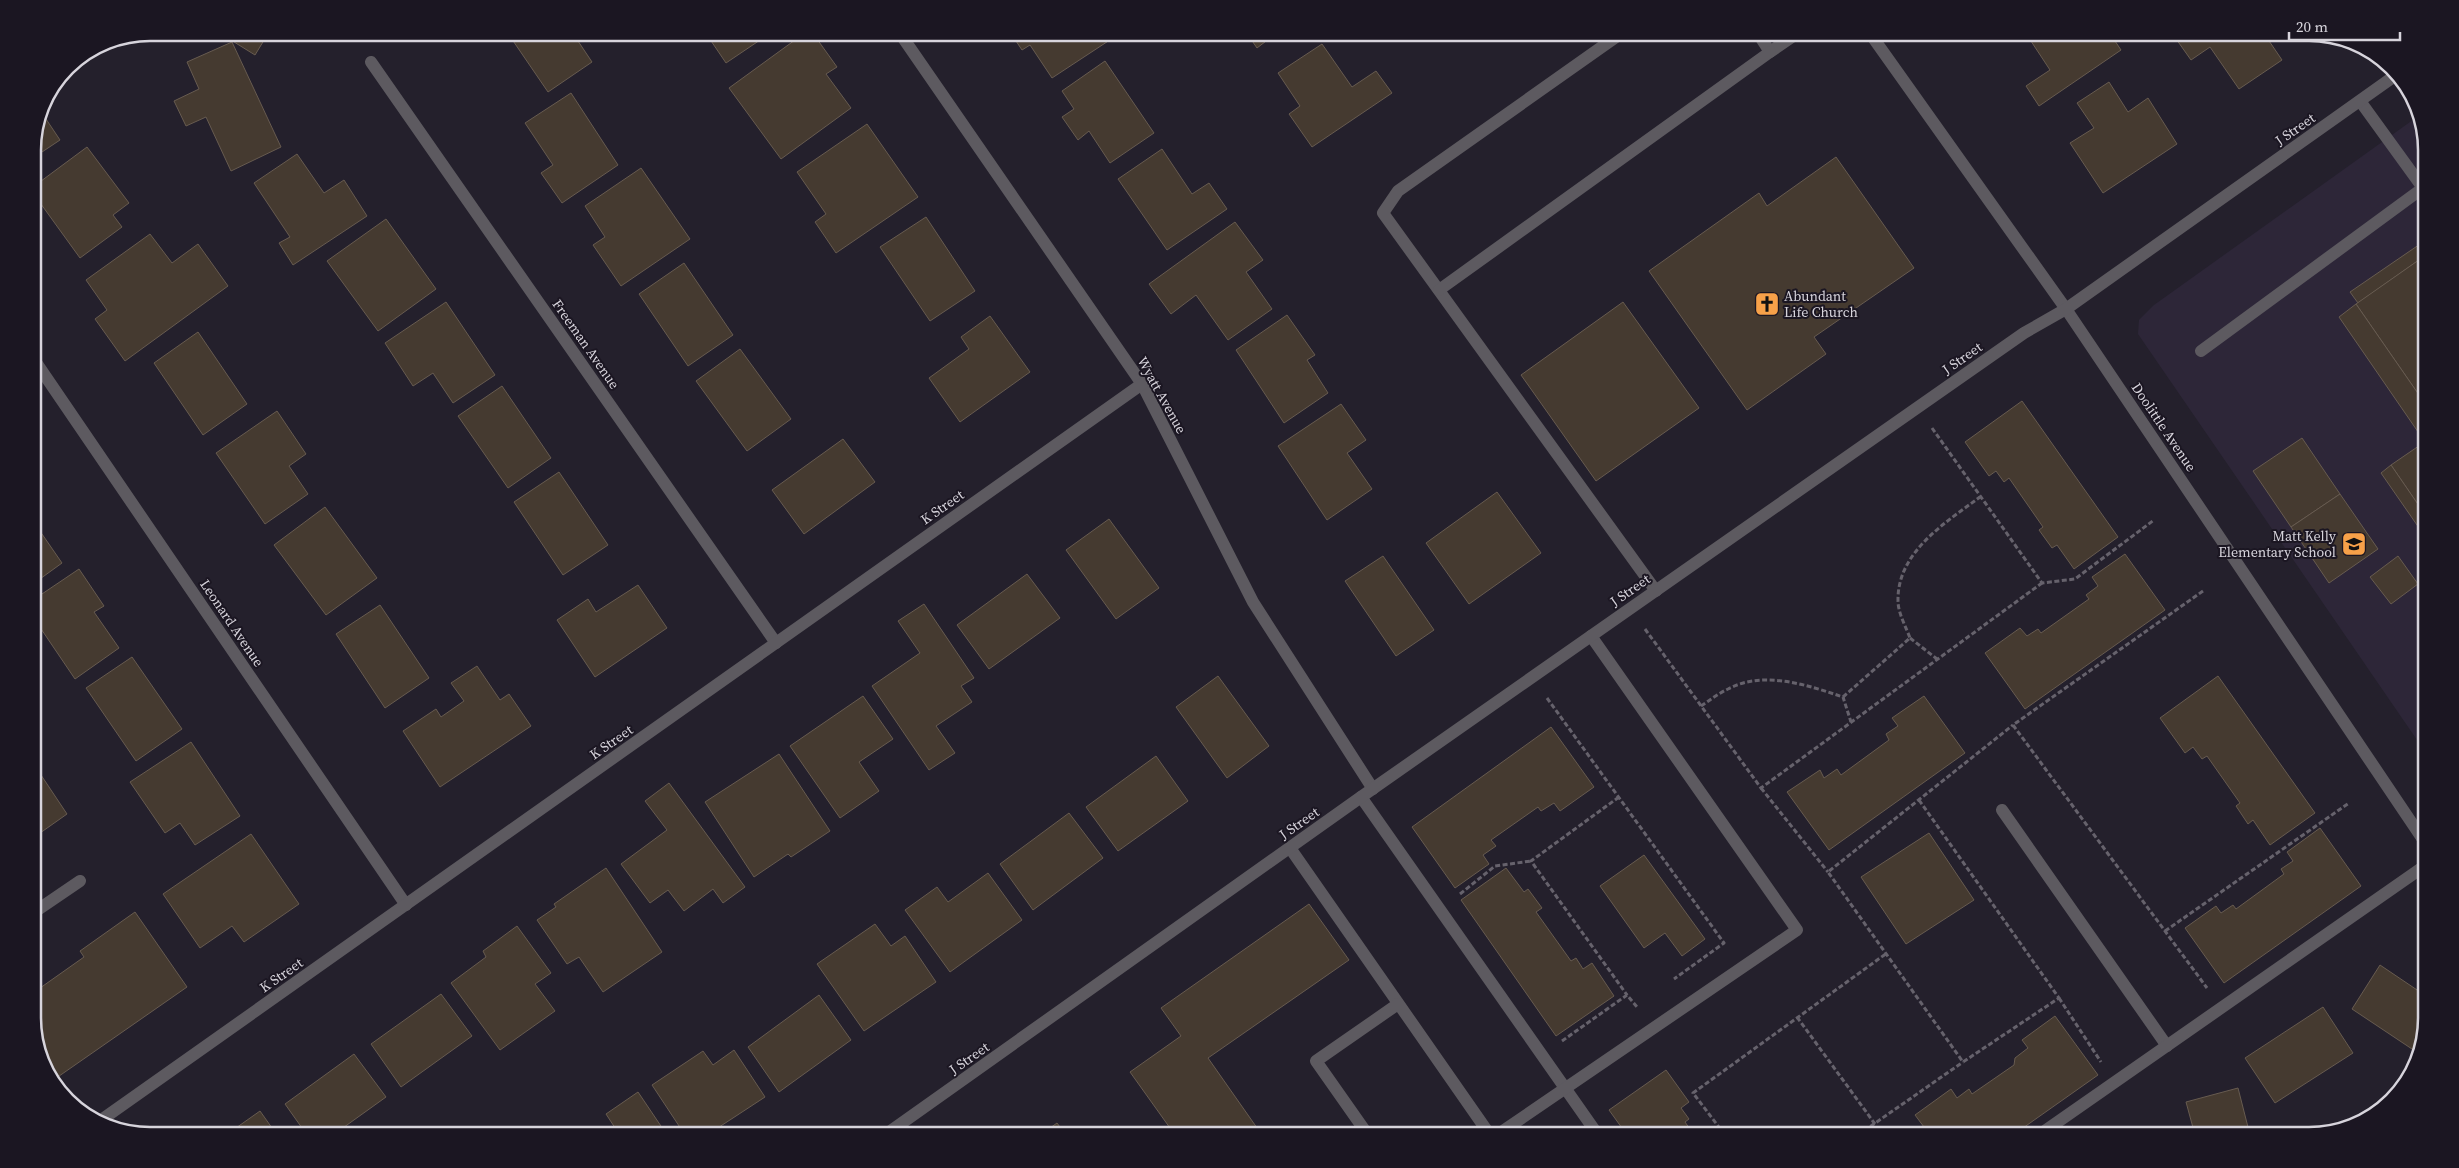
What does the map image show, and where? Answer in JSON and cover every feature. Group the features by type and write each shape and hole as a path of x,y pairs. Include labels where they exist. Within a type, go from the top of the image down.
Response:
{"street":[{"name":"Wyatt Avenue","path":"906,41 1142,384 1253,602 1373,789"},
{"path":"1610,41 1398,191 1383,213 1656,590"},
{"path":"1763,41 1770,52"},
{"path":"1439,290 1786,41"},
{"name":"Doolittle Avenue","path":"1875,41 2066,309 2418,832"},
{"name":"Freeman Avenue","path":"371,62 776,643"},
{"name":"J Street","path":"898,1127 1361,797 2024,333 2066,309 2391,78"},
{"path":"2360,102 2418,178"},
{"path":"2201,351 2418,192"},
{"name":"Leonard Avenue","path":"41,370 406,905"},
{"name":"K Street","path":"105,1116 1142,384"},
{"path":"1511,1127 1797,930 1591,636"},
{"path":"1361,797 1592,1127"},
{"path":"2002,810 2167,1046"},
{"path":"1290,848 1484,1127"},
{"path":"2051,1127 2418,871"},
{"path":"41,908 80,881"},
{"path":"1362,1127 1316,1061 1398,1004"}],"path":[{"path":"1918,407 2042,583"},
{"path":"1937,659 1910,638 1898,602 1904,568 1931,534 1980,497"},
{"path":"1761,788 2042,583 2075,579 2154,520"},
{"path":"1828,872 2013,725 2203,591"},
{"path":"1630,609 1761,788 1828,872 1963,1062"},
{"path":"1842,697 1910,638"},
{"path":"1530,679 1554,706 1724,942 1668,984"},
{"path":"1701,706 1729,688 1760,680 1799,682 1842,697"},
{"path":"1842,697 1851,722"},
{"path":"2013,725 2221,1008"},
{"path":"1440,910 1495,866 1532,861 1619,796"},
{"path":"1919,800 2115,1082"},
{"path":"2165,930 2349,803"},
{"path":"1532,861 1636,1008 1644,1002"},
{"path":"1718,1127 1693,1093 1886,953"},
{"path":"1542,1055 1627,995"},
{"path":"1870,1127 2058,998"},
{"path":"1798,1017 1874,1124"}],"shaded area":[{"name":"Matt Kelly Elementary School","path":"2413,120 2418,143 2418,741 2138,334 2139,320 2154,305"}],"building":[{"path":"232,41 264,41 255,55"},
{"path":"513,41 578,41 592,62 548,92"},
{"path":"711,41 759,41 726,63"},
{"path":"794,41 818,41 837,67 826,74 851,108 781,159 729,88"},
{"path":"1016,41 1108,41 1052,78 1030,45 1022,50"},
{"path":"1252,41 1266,41 1257,48"},
{"path":"2031,41 2115,41 2121,50 2039,106 2026,86 2050,70"},
{"path":"2178,41 2269,41 2282,60 2239,89 2210,47 2191,60"},
{"path":"232,42 281,147 231,171 206,117 186,126 174,101 199,89 187,62"},
{"path":"1322,44 1352,87 1376,71 1392,93 1312,147 1289,114 1300,106 1278,73"},
{"path":"1105,61 1154,133 1110,163 1089,131 1078,140 1062,117 1074,109 1062,91"},
{"path":"2109,82 2128,112 2148,98 2177,144 2103,193 2070,143 2094,128 2077,103"},
{"path":"571,93 618,165 562,203 541,173 553,165 525,123"},
{"path":"46,119 60,140 41,153 43,129"},
{"path":"867,124 918,197 836,253 815,222 826,214 797,172"},
{"path":"87,147 129,203 113,215 122,227 80,258 41,204 41,181"},
{"path":"1162,149 1192,194 1209,183 1227,209 1167,250 1118,179"},
{"path":"297,154 324,193 344,180 367,216 293,265 279,243 290,237 254,183"},
{"name":"Abundant Life Church","path":"1836,157 1914,268 1814,337 1826,354 1747,410 1649,271 1759,193 1767,206"},
{"path":"641,168 690,239 621,286 593,245 605,237 585,206"},
{"path":"926,217 975,291 930,321 880,247"},
{"path":"386,219 436,289 378,331 327,261"},
{"path":"1235,222 1263,260 1246,272 1272,309 1228,340 1196,295 1171,314 1149,284"},
{"path":"150,234 172,263 198,244 228,286 125,361 95,319 107,310 86,280"},
{"path":"2418,245 2418,261 2358,303 2350,292"},
{"path":"2418,261 2418,393 2356,304"},
{"path":"684,263 733,335 688,366 639,294"},
{"path":"446,302 495,375 453,403 433,373 413,386 385,343"},
{"path":"1623,302 1699,408 1596,481 1521,375"},
{"path":"2356,304 2418,393 2418,432 2339,317"},
{"path":"1287,315 1315,355 1307,360 1328,393 1284,423 1236,350"},
{"path":"990,316 1030,372 960,422 929,378 969,349 961,337"},
{"path":"198,332 247,404 203,435 154,363"},
{"path":"740,349 791,419 747,451 696,381"},
{"path":"502,386 551,458 508,488 458,416"},
{"path":"2022,401 2118,537 2074,569 2057,545 2052,548 2039,530 2043,527 2009,478 2004,482 1996,471 1989,476 1965,442"},
{"path":"1341,404 1366,440 1347,453 1372,489 1327,520 1278,446"},
{"path":"277,411 306,454 289,466 308,494 265,524 216,453"},
{"path":"2302,438 2340,494 2291,527 2253,471"},
{"path":"843,439 875,482 804,534 772,490"},
{"path":"2418,446 2418,504 2391,465"},
{"path":"2391,465 2418,504 2418,526 2381,473"},
{"path":"559,472 608,545 563,575 514,502"},
{"path":"1497,492 1541,553 1469,604 1426,543"},
{"path":"2340,494 2378,549 2329,583 2291,527"},
{"path":"325,507 377,578 326,615 274,545"},
{"path":"1109,519 1159,588 1116,619 1066,550"},
{"path":"41,533 62,563 41,578"},
{"path":"2125,554 2165,610 2025,709 1985,653 2020,628 2027,636 2038,629 2041,633 2089,599 2086,595 2098,586 2092,577"},
{"path":"1383,556 1434,630 1396,656 1345,581"},
{"path":"2398,556 2418,584 2391,604 2370,577"},
{"path":"79,569 104,606 94,612 119,648 75,679 41,629 41,595"},
{"path":"1027,574 1060,618 989,669 957,625"},
{"path":"638,585 667,628 595,677 557,620 588,599 596,612"},
{"path":"924,604 974,678 961,686 972,702 936,726 955,753 929,770 872,686 920,653 898,621"},
{"path":"380,605 429,678 385,708 336,634"},
{"path":"132,657 182,729 136,761 86,688"},
{"path":"477,666 500,700 509,694 531,726 440,787 403,731 436,709 441,717 464,701 451,683"},
{"path":"1218,676 1269,746 1227,778 1176,707"},
{"path":"2218,676 2315,813 2270,845 2253,820 2248,824 2236,806 2240,803 2207,756 2202,759 2193,747 2185,753 2160,718"},
{"path":"863,696 893,739 859,762 879,791 840,818 790,746"},
{"path":"1924,696 1965,753 1829,850 1787,792 1820,770 1824,778 1837,769 1841,775 1889,740 1886,734 1898,726 1892,718"},
{"path":"1551,727 1594,787 1560,811 1554,803 1541,811 1538,807 1491,840 1496,846 1483,855 1489,864 1455,888 1412,827"},
{"path":"191,742 240,816 195,845 180,823 165,833 130,782"},
{"path":"779,754 830,831 791,857 788,854 754,877 705,802"},
{"path":"1156,756 1188,801 1118,851 1086,807"},
{"path":"41,775 67,814 41,832"},
{"path":"669,783 745,887 723,903 713,889 684,911 668,890 650,903 621,864 667,830 645,801"},
{"path":"1069,813 1103,858 1033,910 1000,864"},
{"path":"2320,828 2361,886 2224,983 2185,928 2216,906 2221,913 2233,905 2236,909 2284,874 2281,869 2293,861 2287,852"},
{"path":"1929,833 1974,900 1906,944 1861,877"},
{"path":"251,834 299,904 244,942 232,926 200,948 163,894"},
{"path":"1644,855 1705,939 1682,956 1665,933 1644,948 1600,886"},
{"path":"606,868 662,952 603,992 579,957 567,964 537,920 556,907 554,904"},
{"path":"1506,868 1524,892 1528,889 1542,908 1536,912 1571,961 1576,958 1583,969 1592,963 1614,996 1556,1036 1461,900"},
{"path":"988,873 1022,920 950,972 905,910 937,887 948,902"},
{"path":"1309,904 1349,960 1208,1058 1256,1127 1169,1127 1130,1072 1181,1036 1161,1008"},
{"path":"135,912 187,987 58,1077 52,1066 43,1039 41,987 84,957 80,951"},
{"path":"875,924 891,946 905,936 936,982 864,1031 817,964"},
{"path":"517,926 551,973 535,984 555,1011 500,1050 451,983 486,957 483,951"},
{"path":"2380,965 2418,991 2418,1025 2413,1050 2352,1009"},
{"path":"441,994 472,1036 401,1087 371,1044"},
{"path":"819,995 851,1040 779,1092 748,1047"},
{"path":"2323,1007 2353,1053 2275,1103 2245,1058"},
{"path":"2055,1016 2098,1075 2024,1127 1924,1127 1915,1115 1951,1089 1957,1098 1969,1089 1972,1094 2014,1065 2015,1058 2028,1048 2022,1040"},
{"path":"734,1050 765,1097 719,1127 680,1127 652,1085 703,1051 713,1065"},
{"path":"354,1054 386,1097 344,1127 301,1127 285,1104"},
{"path":"1666,1070 1689,1102 1681,1108 1689,1119 1685,1122 1688,1127 1621,1127 1609,1110"},
{"path":"2238,1088 2248,1127 2193,1127 2186,1102"},
{"path":"638,1092 662,1127 614,1127 606,1114"},
{"path":"260,1111 271,1127 237,1127"},
{"path":"1057,1123 1060,1127 1051,1127"}],"place":[{"name":"Abundant Life Church","path":"1767,304"},
{"name":"Matt Kelly Elementary School","path":"2354,544"}]}
